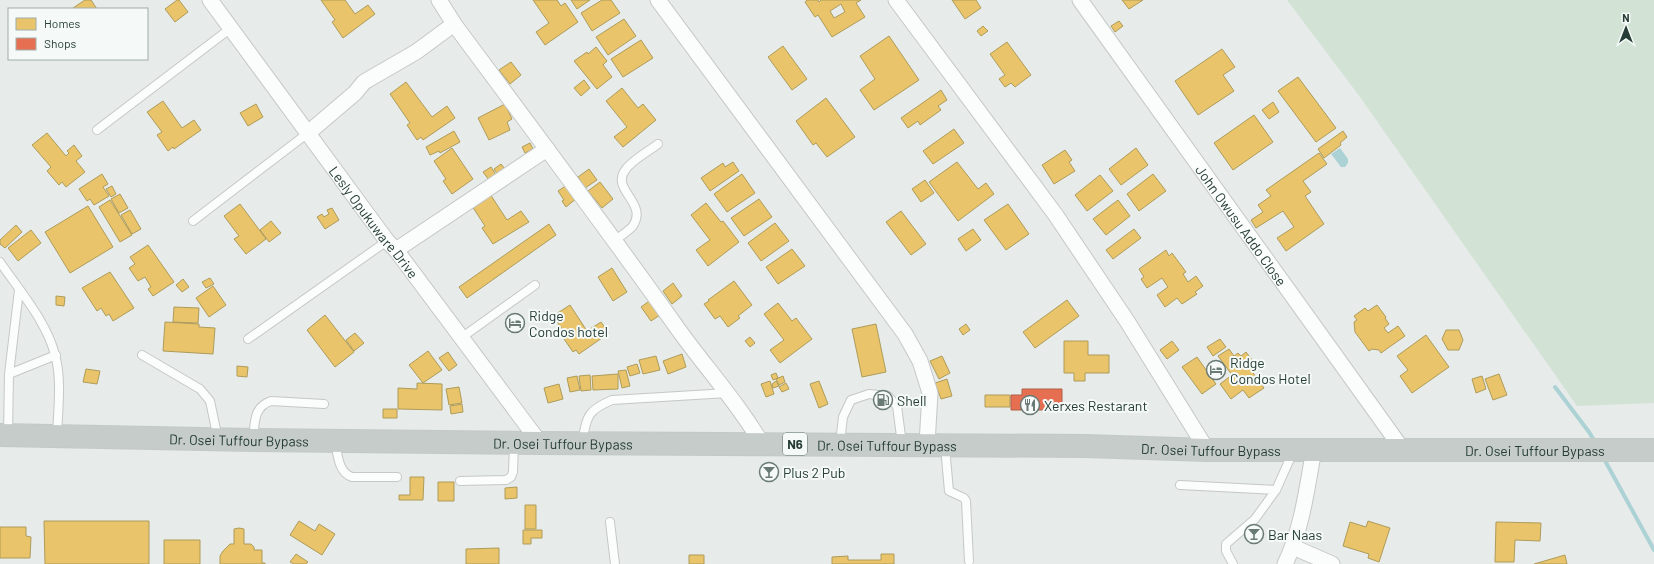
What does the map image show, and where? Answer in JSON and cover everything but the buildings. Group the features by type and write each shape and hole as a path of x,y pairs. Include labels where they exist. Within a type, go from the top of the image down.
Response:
{"highway":[{"name":"Dr. Osei Tuffour Bypass","path":"4,435 57,435 218,440 514,443 936,444 1086,446 1207,450 1654,450"}],"street":[{"name":"Lesly Opukuware Drive","path":"210,0 308,134 540,443"},
{"path":"439,0 454,24 615,241 686,340 746,417 762,444"},
{"path":"658,0 905,334 920,361 930,393 936,444"},
{"path":"896,0 1055,214 1127,321 1207,450"},
{"name":"John Owusu Addo Close","path":"1080,0 1404,450"},
{"path":"308,134 355,93 364,82 416,52 454,24"},
{"path":"392,246 547,149"},
{"path":"1285,564 1293,547 1304,449"},
{"path":"1293,547 1332,564"}],"lane":[{"path":"97,130 231,28"},
{"path":"193,221 308,134"},
{"path":"615,241 632,226 637,215 634,202 623,188 621,178 626,168 658,144"},
{"path":"248,339 392,246"},
{"path":"0,262 44,326 56,355 59,387 57,435"},
{"path":"461,338 535,285"},
{"path":"4,435 9,374 19,290"},
{"path":"142,354 200,390 210,401 218,440"},
{"path":"9,374 56,355"},
{"path":"582,443 587,417 597,406 612,400 728,393"},
{"path":"840,444 843,417 851,400 869,394 888,396 897,406 902,444"},
{"path":"253,440 257,409 263,404 271,401 324,404"},
{"path":"335,441 342,471 347,475 352,477 397,477"},
{"path":"460,481 506,480 511,477 513,472 514,443"},
{"path":"936,444 949,491 964,498 966,501 969,561"},
{"path":"1234,564 1226,552 1226,544 1255,519 1304,449"},
{"path":"1180,485 1276,490"},
{"path":"610,522 615,564"}],"green space":[{"path":"1287,0 1654,0 1654,403 1577,406 1360,97"}],"water":[{"path":"1340,148 1348,159 1348,163 1345,167 1341,167 1331,154"}],"waterway":[{"path":"1555,387 1589,432 1596,444"},
{"path":"1603,457 1654,550"}],"place":[{"name":"Ridge Condos hotel","path":"515,323"},
{"name":"Ridge Condos Hotel","path":"1216,370"},
{"name":"Shell","path":"883,400"},
{"name":"Xerxes Restarant","path":"1030,405"},
{"name":"Plus 2 Pub","path":"769,472"},
{"name":"Bar Naas","path":"1254,534"}]}
